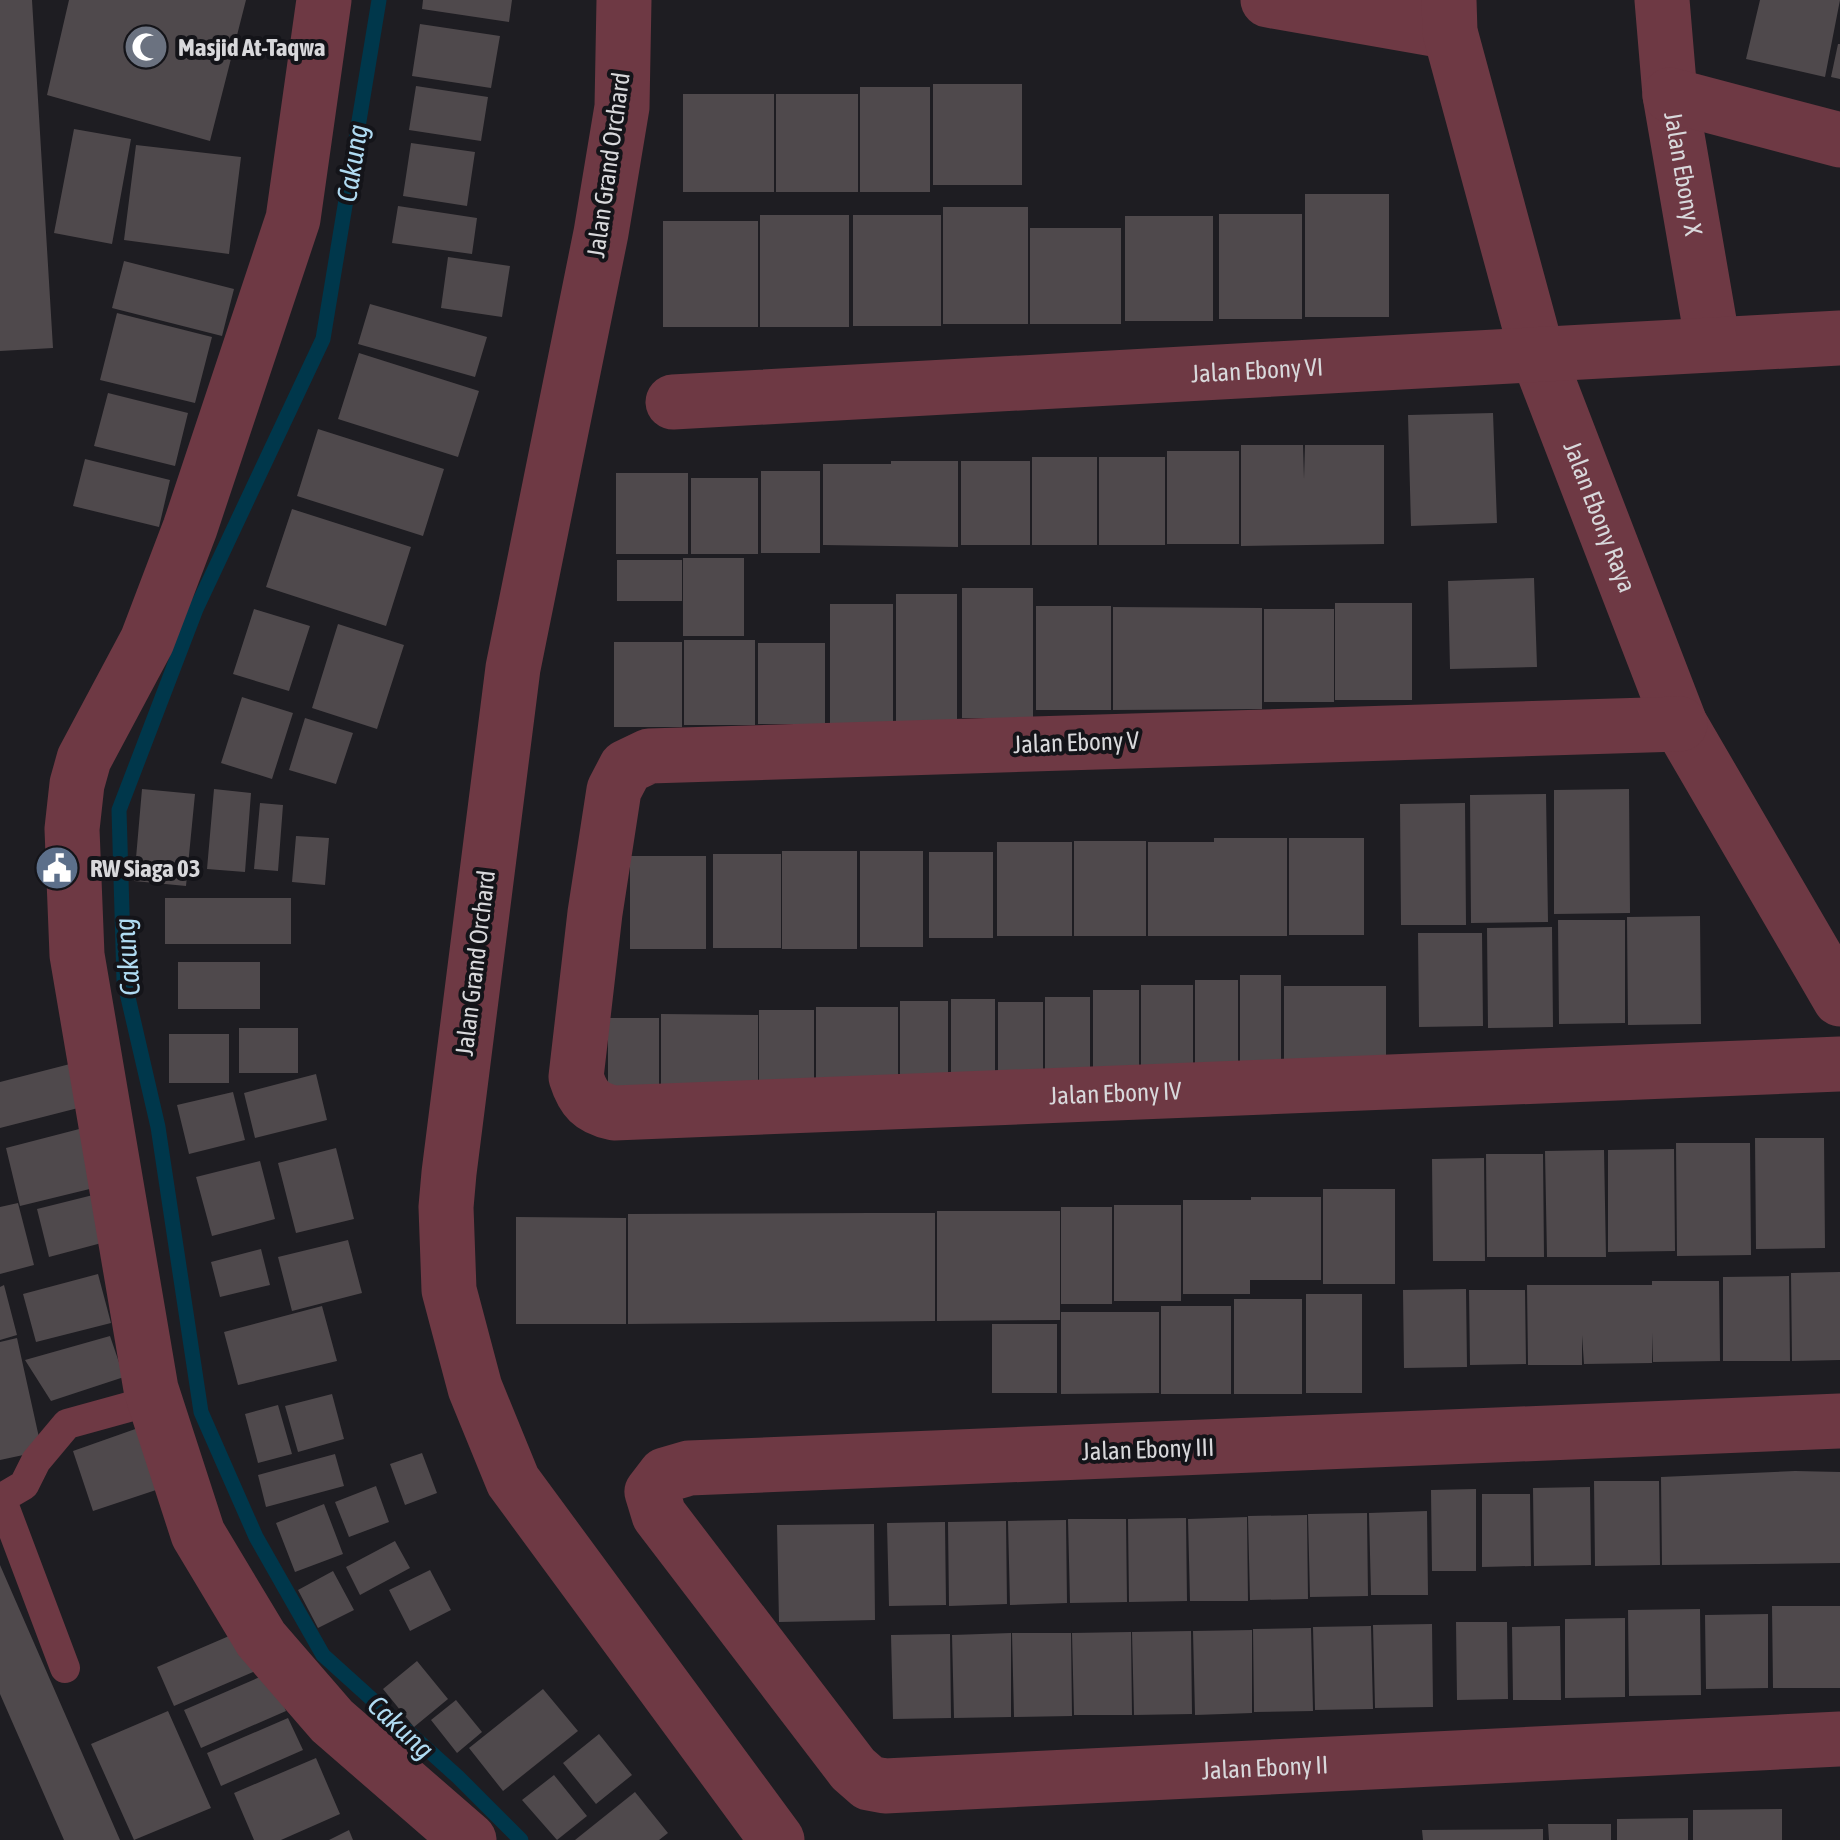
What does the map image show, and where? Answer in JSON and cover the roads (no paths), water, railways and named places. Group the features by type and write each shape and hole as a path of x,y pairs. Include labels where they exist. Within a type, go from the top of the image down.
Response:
{"street":[{"path":"324,0 293,219 154,624 84,759 77,784 72,829 77,955 136,1315 154,1400 198,1534 260,1638 332,1721 469,1840"},
{"name":"Jalan Grand Orchard","path":"624,0 622,107 607,197 512,668 449,1173 448,1276 474,1388 512,1482 776,1840"},
{"path":"1268,0 1450,16"},
{"name":"Jalan Ebony X","path":"1662,0 1670,95 1712,344"},
{"name":"Jalan Ebony Raya","path":"1450,16 1536,354 1680,724 1840,1000"},
{"path":"1670,95 1840,140"},
{"name":"Jalan Ebony VI","path":"673,402 1840,338"},
{"name":"Jalan Ebony V","path":"594,913 614,790 626,766 649,756 1680,724"},
{"name":"Jalan Ebony IV","path":"594,913 576,1077 582,1097 598,1110 614,1113 1840,1064"},
{"name":"Jalan Ebony III","path":"759,1644 659,1515 652,1492 665,1474 689,1468 1840,1421"},
{"name":"Jalan Ebony II","path":"759,1644 853,1769 868,1783 886,1786 1840,1739"}],"lane":[{"path":"65,1668 0,1498 24,1485 36,1461 67,1424 154,1400"}],"waterway":[{"name":"Cakung","path":"379,0 323,339 196,609 119,810 124,980 158,1127 201,1412 256,1537 323,1655 458,1777 521,1840"}],"place":[{"name":"Masjid At-Taqwa","path":"146,47"},
{"name":"RW Siaga 03","path":"57,868"}]}
